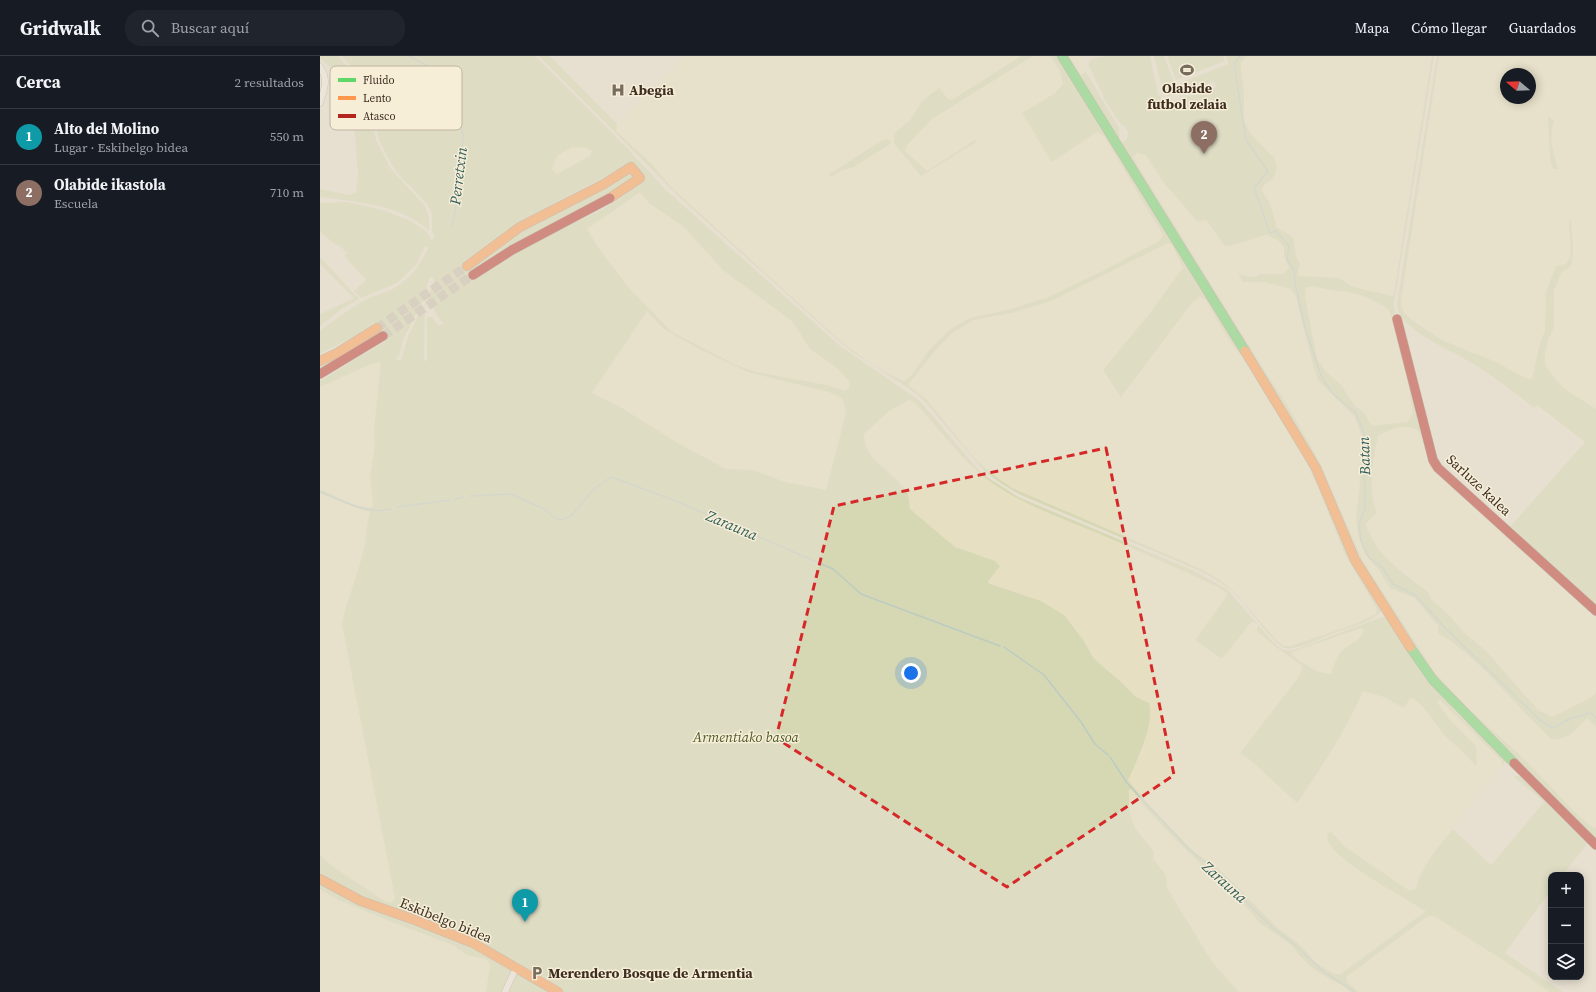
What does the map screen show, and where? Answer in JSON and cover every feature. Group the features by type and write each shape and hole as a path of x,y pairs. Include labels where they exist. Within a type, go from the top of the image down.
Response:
{"street":[{"path":"1062,56 1297,434 1316,468 1355,560 1411,648 1433,680 1455,704 1596,844"},
{"path":"320,67 325,74 326,83 320,103"},
{"path":"467,266 520,228 561,205 604,184 632,167 640,178 599,206 513,250 473,275"},
{"name":"Sarluze kalea","path":"1397,319 1433,460 1438,468 1596,611"},
{"path":"320,361 337,353 377,328"},
{"path":"320,374 383,336"},
{"name":"Eskibelgo bidea","path":"320,879 361,901 473,944 558,992"},
{"path":"505,992 516,968"}],"highlighted area":[{"path":"1106,448 1174,775 1007,887 776,738 834,506"}],"shaded area":[{"path":"685,56 1021,56 952,100 922,101 911,119 894,134 921,176 976,142 975,140 927,171 905,151 907,145 932,119 1033,56 1050,56 1060,71 1063,83 1055,93 1023,113 1052,162 1097,132 1104,136 1163,235 1159,241 1101,272 1046,298 1011,309 970,318 952,328 928,351 912,375 904,381 895,377 854,351 838,339 672,188 652,164 616,131 617,124","holes":["867,149 854,167 830,174 854,160"]},
{"path":"1069,56 1082,56 1086,72 1081,75"},
{"path":"1247,56 1432,56 1394,294 1392,297 1351,286 1339,278 1298,276 1300,264 1296,256 1293,237 1277,228 1272,207 1267,197 1261,190 1264,185 1273,179 1274,158 1251,134 1244,121 1244,95 1241,62"},
{"path":"1439,56 1596,56 1596,409 1565,389 1545,365 1545,353 1548,340 1554,327 1554,292 1561,273 1571,266 1573,250 1571,244 1571,256 1566,264 1556,266 1546,292 1545,331 1540,343 1533,380 1528,379 1496,362 1444,341 1408,317 1402,309 1401,300","holes":["1548,117 1554,121 1551,129 1553,148 1558,169 1550,159"]},
{"path":"572,147 587,148 592,151 590,156 556,174 552,169 557,156"},
{"path":"1136,153 1146,155 1163,182 1206,220 1224,245 1230,246 1266,235 1278,240 1285,247 1284,255 1289,268 1286,272 1280,275 1261,273 1255,276 1246,277 1239,273 1243,282 1265,282 1291,289 1295,297 1312,361 1342,404 1354,416 1364,440 1356,521 1365,554 1379,570 1390,588 1415,598 1438,626 1438,633 1452,641 1551,739 1573,734 1587,718 1592,722 1596,727 1596,828 1592,827 1576,813 1520,755 1473,713 1435,673 1363,561 1319,461 1286,403 1133,158"},
{"path":"640,191 649,203 684,227 724,271 792,321 810,349 837,368 849,381 850,387 845,391 826,385 756,372 736,365 672,332 630,289 602,253 587,229"},
{"path":"1168,242 1172,245 1183,268 1147,317 1122,397 1192,303 1200,295 1206,300 1230,342 1242,357 1302,453 1317,485 1345,555 1377,609 1376,614 1358,623 1291,646 1283,646 1273,637 1246,604 1219,579 1201,569 1012,488 992,474 974,458 927,400 908,385 952,333 974,320 1011,313 1051,301"},
{"path":"1314,286 1325,290 1353,293 1366,297 1388,309 1399,341 1411,398 1413,414 1408,422 1372,426 1363,412 1355,407 1341,385 1325,371 1317,359 1305,297 1306,287"},
{"path":"647,311 664,329 697,348 748,372 829,392 843,399 846,413 825,490 785,482 753,470 726,469 683,446 617,405 592,393"},
{"path":"381,361 374,430 375,444 370,478 373,504 372,508 347,502 320,490 320,387 373,363"},
{"path":"909,400 913,401 923,411 949,443 964,458 1001,489 1023,501 1138,550 1218,587 1228,594 1195,640 1222,658 1252,621 1280,651 1303,666 1298,678 1240,753 1249,759 1296,803 1317,775 1356,708 1363,691 1384,697 1404,708 1409,700 1413,698 1423,707 1436,725 1476,766 1476,746 1449,719 1437,702 1439,698 1446,704 1502,761 1501,766 1431,856 1418,877 1416,889 1410,891 1345,847 1336,836 1343,859 1426,911 1341,974 1334,974 1317,964 1298,943 1279,929 1220,870 1194,852 1149,806 1128,779 1142,752 1150,718 1149,703 1136,697 1094,659 1084,641 1064,615 1041,601 988,582 1000,566 995,561 955,547 910,509 908,493 900,481 880,465 867,450 863,441 864,434 889,411"},
{"path":"1405,426 1415,430 1422,436 1426,455 1431,467 1596,616 1596,692 1592,697 1553,717 1538,710 1485,650 1460,629 1451,617 1431,599 1428,592 1391,562 1373,542 1365,524 1377,513 1373,502 1372,479 1378,436 1388,430"},
{"path":"320,493 354,507 370,511 368,516 365,547 360,566 346,604 395,898 392,903 386,902 332,866 320,855"},
{"path":"1361,628 1364,631 1363,636 1345,648 1336,660 1331,674 1327,674 1304,664 1290,654 1292,652"},
{"path":"1131,788 1146,808 1182,846 1201,864 1223,880 1260,923 1293,946 1298,954 1350,992 1239,992 1212,962 1167,888 1166,875 1153,859 1154,852 1135,828 1129,811 1129,789"},
{"path":"320,889 339,900 453,945 467,955 486,959 490,964 486,992 320,992"},
{"path":"1434,916 1529,977 1549,992 1358,992 1347,982 1346,977 1428,917"}],"green space":[{"path":"320,56 338,56 347,66 330,66 330,67 320,58"},
{"name":"Armentiako basoa","path":"342,56 535,56 628,149 666,190 839,345 920,401 976,467 987,477 1018,497 1192,570 1227,589 1274,643 1284,650 1297,649 1382,617 1386,618 1423,674 1458,714 1506,760 1502,767 1502,761 1439,699 1437,702 1449,719 1476,746 1476,766 1445,736 1423,707 1413,698 1409,700 1404,708 1384,697 1363,691 1341,735 1297,803 1249,759 1240,753 1298,678 1303,666 1257,631 1258,625 1252,621 1222,659 1195,640 1228,594 1218,587 1102,535 1041,510 1011,495 983,476 973,467 955,449 913,401 909,400 889,411 864,434 865,443 873,457 899,482 908,493 910,509 955,547 995,561 1000,566 988,583 1041,601 1064,615 1084,641 1094,659 1136,697 1149,703 1150,721 1147,732 1140,753 1128,780 1149,806 1194,852 1220,870 1279,929 1298,943 1317,964 1334,974 1341,974 1426,911 1372,879 1344,859 1328,841 1327,834 1331,832 1345,847 1410,891 1416,889 1418,881 1426,865 1453,829 1491,865 1544,802 1513,776 1522,776 1563,817 1587,844 1565,872 1548,872 1548,894 1505,953 1563,992 1549,992 1529,977 1434,916 1427,917 1346,977 1347,982 1358,992 1350,992 1342,985 1315,970 1298,954 1293,946 1260,923 1223,880 1202,865 1182,846 1146,808 1131,789 1129,790 1129,811 1135,828 1154,852 1153,859 1166,875 1167,888 1212,962 1239,992 486,992 490,964 486,959 467,955 453,945 339,900 320,889 320,855 332,866 386,902 392,903 395,898 342,624 364,549 370,512 320,493 320,490 323,490 353,504 372,508 373,504 370,478 375,444 374,430 381,362 373,363 320,387 320,381 386,341 384,337 320,372 320,363 378,329 374,323 353,337 320,354 320,331 362,302 398,286 415,269 428,248 425,246 416,265 397,283 361,298 354,291 366,280 344,256 347,253 340,246 336,245 320,232 320,203 348,202 386,211 411,221 427,232 432,240 434,237 432,230 432,214 427,204 399,175 390,162 379,140 377,130 462,130 462,66 350,66","holes":["572,147 587,148 592,151 590,156 557,174 552,169 557,156","631,166 642,179 623,196 600,211 534,243 476,278 525,239 620,189 635,178 630,172 530,225 469,267 464,261 519,223 620,169","640,192 649,203 684,227 724,271 792,321 810,349 837,368 849,381 850,387 845,391 826,385 756,372 736,365 672,332 630,289 602,253 587,229","430,277 434,279 428,298 437,316 444,324 438,325 432,317 427,317 427,360 424,361 425,303 408,336 401,360 396,360 399,356 404,338 426,295 426,288","647,311 664,329 697,348 748,372 829,392 843,399 846,413 826,490 785,482 753,470 726,469 683,446 617,405 592,393","1361,628 1364,631 1363,634 1359,639 1345,648 1340,654 1331,674 1315,670 1291,655 1292,652"]},
{"path":"539,56 550,56 617,124 616,131 652,164 672,188 838,339 878,368 904,381 912,375 928,351 952,328 970,318 1011,309 1046,298 1101,272 1159,241 1163,235 1104,136 1097,132 1052,162 1022,113 1055,93 1063,84 1060,71 1050,56 1057,56 1309,462 1351,561 1368,590 1381,608 1381,612 1366,622 1310,643 1285,648 1274,640 1234,593 1210,576 1021,495 1002,484 983,470 917,394 851,351 678,196","holes":["1168,243 1172,245 1183,268 1147,317 1103,370 1121,397 1192,303 1200,296 1206,300 1230,342 1242,357 1302,453 1317,485 1345,555 1377,609 1376,614 1358,623 1291,646 1283,646 1237,595 1215,577 1201,569 1012,488 992,474 974,458 927,400 908,385 934,352 952,333 974,320 1011,313 1051,301"]},
{"path":"1021,56 1033,56 932,119 907,145 905,151 927,171 975,140 976,142 921,176 894,143 894,134 911,119 922,101 939,88 948,99 952,100"},
{"path":"1066,56 1069,56 1081,75 1086,72 1119,128 1120,137 1118,138"},
{"path":"1105,56 1150,56 1158,93 1165,104 1216,87 1214,81 1180,94 1168,96 1163,92 1154,56 1164,56 1175,85 1228,64 1226,56 1247,56 1241,62 1244,95 1244,121 1251,134 1274,158 1277,168 1273,179 1264,185 1261,190 1269,203 1277,228 1293,237 1296,256 1300,264 1298,276 1339,278 1351,286 1392,297 1394,294 1432,56 1434,56 1394,303 1395,317 1431,459 1596,613 1596,616 1431,467 1422,437 1413,428 1395,428 1378,436 1372,474 1372,494 1377,513 1365,524 1376,545 1383,554 1400,570 1428,592 1431,599 1451,617 1460,629 1485,650 1538,710 1553,717 1592,697 1596,692 1596,727 1587,718 1567,736 1551,739 1482,668 1453,643 1438,633 1438,626 1415,598 1390,588 1379,570 1365,554 1359,538 1356,521 1364,440 1354,416 1318,380 1296,297 1291,289 1265,282 1243,282 1238,273 1252,277 1261,274 1284,273 1289,268 1284,255 1284,247 1278,240 1266,235 1230,246 1224,245 1206,220 1197,221 1163,182 1146,155 1137,153 1133,158 1286,403 1319,461 1363,561 1435,673 1473,713 1520,755 1576,813 1592,827 1596,828 1596,838 1594,838 1474,719 1437,679 1366,574 1338,512 1121,144 1127,139 1128,132 1125,127 1121,125 1105,100 1088,64 1091,59","holes":["1314,286 1360,295 1388,309 1401,347 1407,374 1413,414 1408,422 1372,426 1363,412 1355,406 1341,385 1325,371 1317,359 1305,297 1306,287"]},
{"name":"Olabide futbol zelaia","path":"1167,56 1223,56 1225,61 1176,80"},
{"path":"1437,56 1439,56 1401,300 1402,309 1408,317 1444,341 1496,362 1528,379 1532,379 1540,343 1545,331 1546,292 1556,266 1566,264 1571,256 1569,221 1571,221 1573,250 1571,266 1561,273 1554,291 1554,327 1548,340 1545,353 1545,365 1565,389 1596,409 1596,608 1508,529 1585,442 1537,405 1534,408 1486,372 1416,331 1401,317 1398,311 1397,304"},
{"path":"1548,116 1554,121 1552,127 1553,151 1558,169 1553,169 1550,159"},
{"path":"354,130 374,130 376,140 391,169 425,206 429,218 429,231 418,222 392,210 363,203 320,197 320,189 350,195 356,192 358,176"},
{"path":"886,139 891,141 890,144 854,167 843,170 831,177 829,174 871,147"},
{"path":"320,257 359,299 343,308 320,326 320,314 354,298 320,264"}],"waterway":[{"name":"Perretxin","path":"409,56 428,66"},
{"name":"Batan","path":"1240,56 1234,63 1246,140 1268,171 1254,188 1270,233 1276,231 1289,246 1287,260 1294,270 1295,283 1305,328 1322,378 1334,395 1356,413 1364,433 1365,509 1359,524 1361,540 1369,558 1383,568 1393,584 1415,595 1445,628 1541,721 1553,728 1571,718 1591,713 1596,718"},
{"name":"Perretxin","path":"452,226 455,212 463,136 462,130"},
{"name":"Zarauna","path":"470,496 511,494 544,509 555,518 562,520 571,516 594,489 611,477 676,501 833,569 861,594 1000,646"},
{"name":"Zarauna","path":"320,492 357,507 378,511 391,509"},
{"name":"Zarauna","path":"455,499 463,497"},
{"name":"Zarauna","path":"398,507 450,500"},
{"name":"Zarauna","path":"1004,647 1044,675 1081,722 1095,744 1108,755"},
{"name":"Zarauna","path":"1110,757 1127,783 1189,849 1212,868 1273,928 1297,947 1324,972 1355,992"}],"tunnel":[{"path":"377,328 467,266"},
{"path":"383,336 473,275"}],"traffic: fast":[{"path":"1062,56 1245,351"},
{"path":"1410,647 1433,680 1514,763"}],"traffic: slow":[{"path":"467,266 520,227 604,184 631,167 640,178 610,198"},
{"path":"320,361 337,353 377,328"},
{"path":"1245,351 1316,468 1355,560 1410,647"},
{"path":"320,879 361,901 473,943 558,992"}],"traffic: jam":[{"path":"473,275 512,250 610,198"},
{"path":"1397,319 1433,460 1438,468 1596,611"},
{"path":"320,374 383,336"},
{"path":"1514,763 1596,845"}],"place":[{"name":"Olabide futbol zelaia","path":"1187,70"},
{"name":"Abegia","path":"618,90"},
{"name":"Olabide ikastola","path":"1204,154"},
{"name":"Alto del Molino","path":"525,922"},
{"name":"Merendero Bosque de Armentia","path":"537,973"}]}
